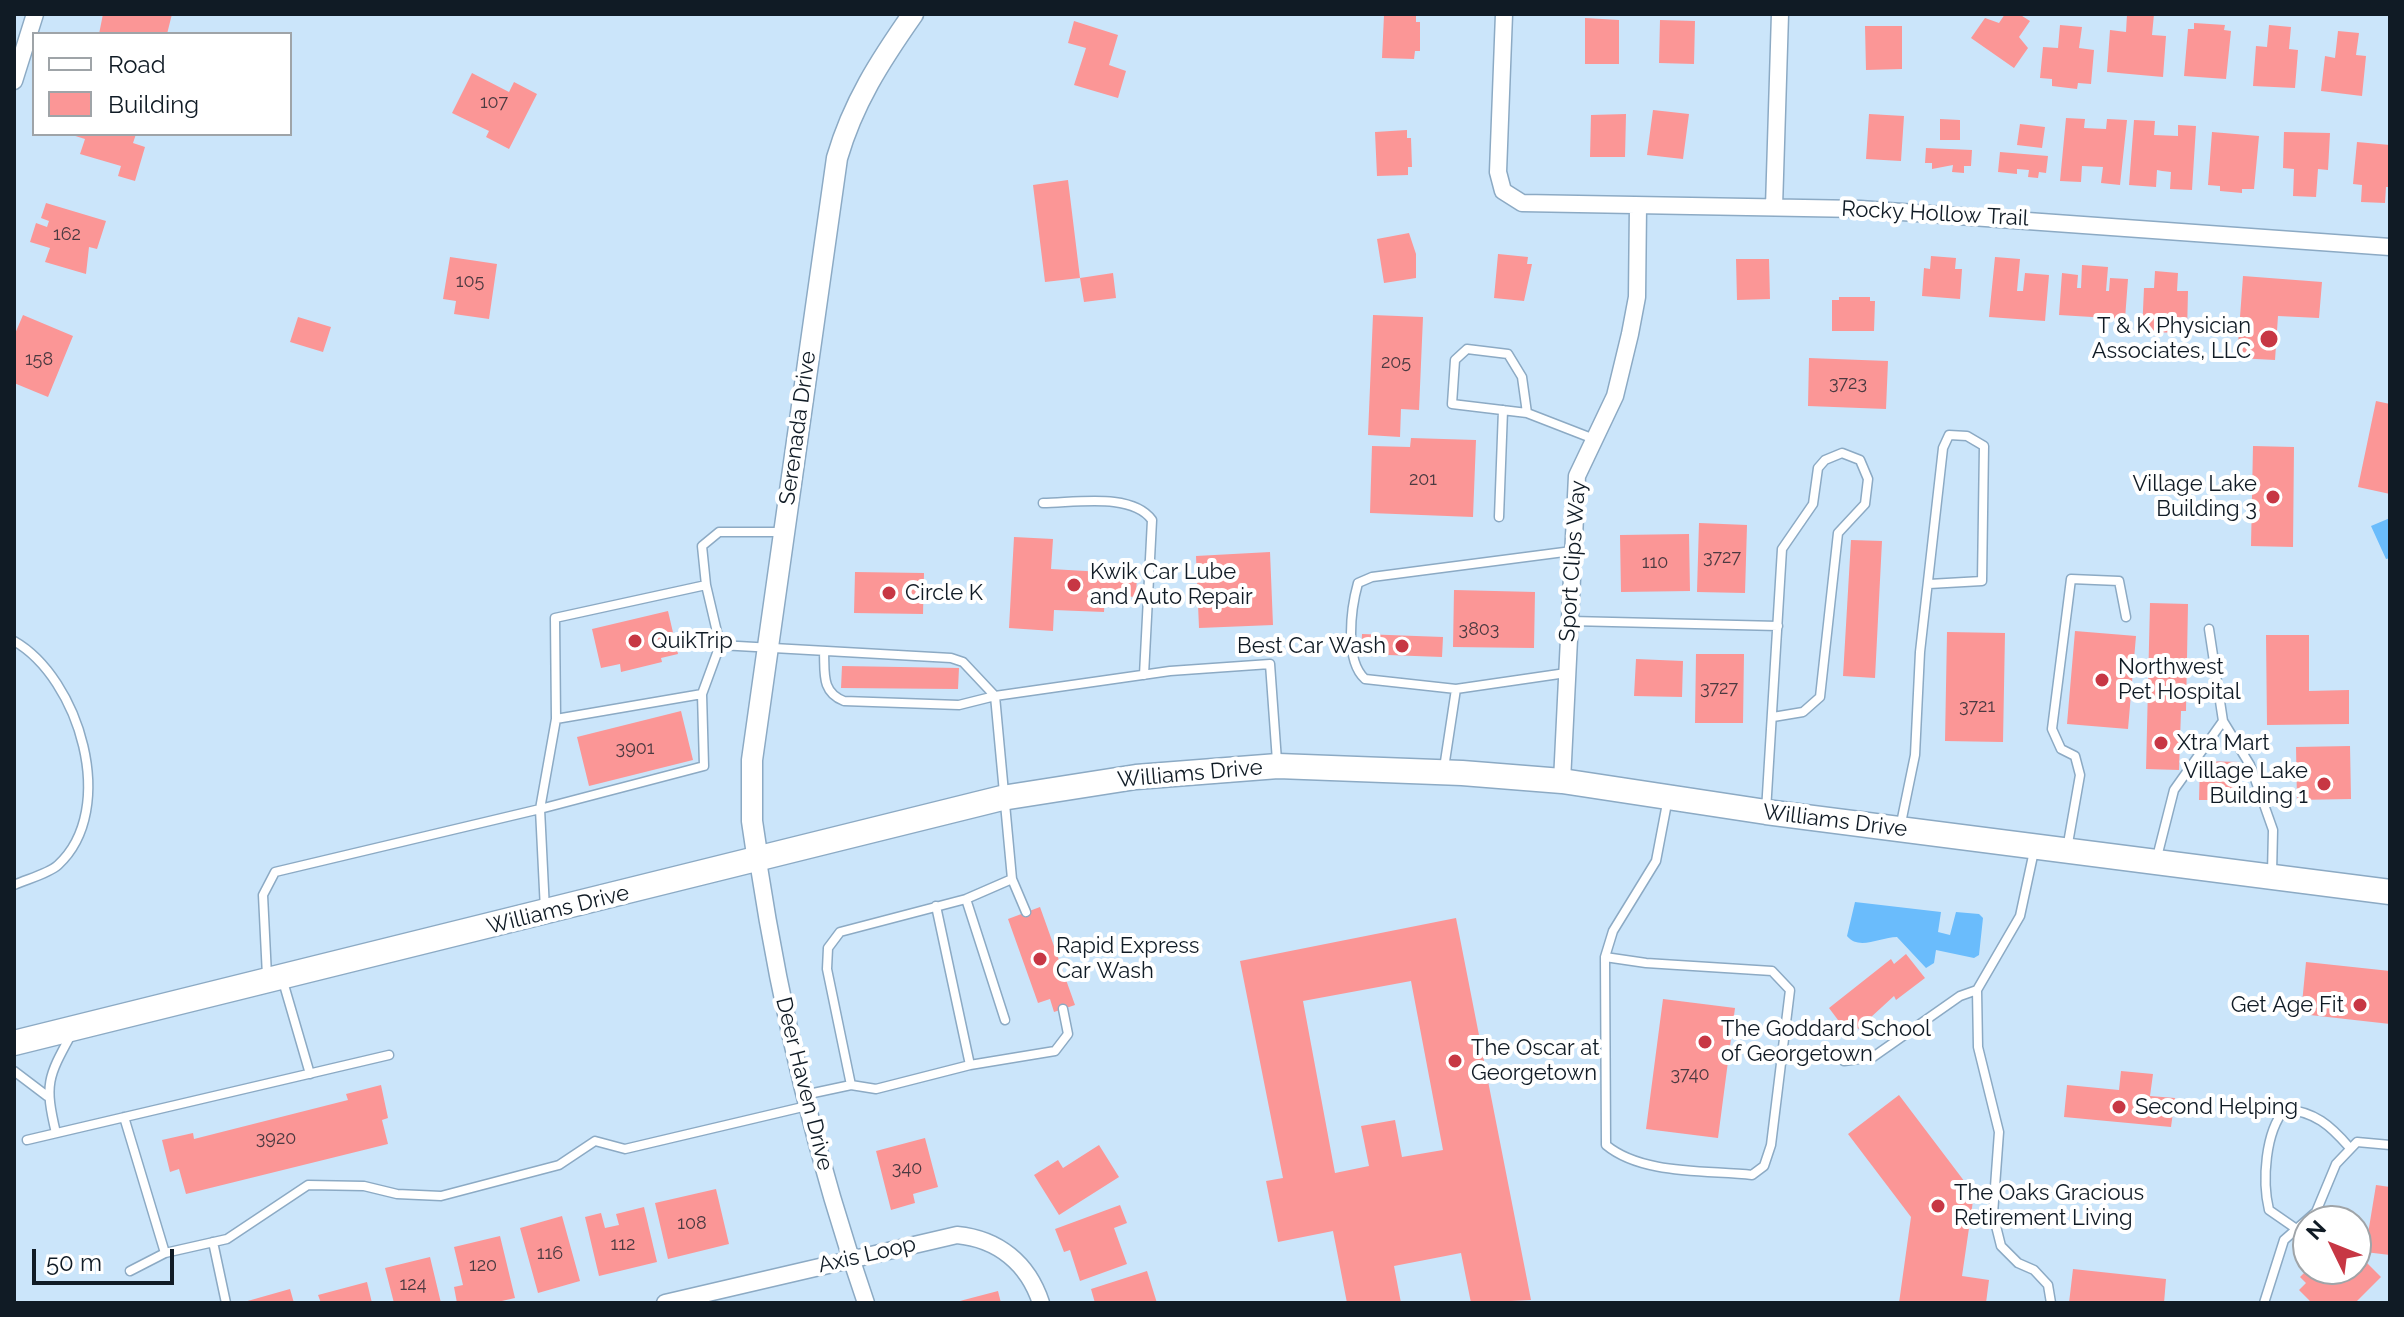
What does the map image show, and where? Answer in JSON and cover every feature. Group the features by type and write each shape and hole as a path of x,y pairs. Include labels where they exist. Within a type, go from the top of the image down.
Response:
{"main road":[{"name":"Williams Drive","path":"14,1043 758,861 1002,798 1136,777 1278,766 1562,781 1766,812 2390,892"}],"street":[{"path":"14,81 35,14"},
{"name":"Serenada Drive","path":"758,861 751,782 783,532 837,158 848,121 864,87 913,14"},
{"name":"Rocky Hollow Trail","path":"1504,14 1498,172 1503,191 1522,203 1774,207 2017,218 2390,247"},
{"path":"1774,207 1780,14"},
{"name":"Sport Clips Way","path":"1562,781 1567,621 1577,476 1615,396 1630,334 1637,297 1638,206"},
{"name":"Deer Haven Drive","path":"758,861 805,1101 866,1303"},
{"name":"Axis Loop","path":"665,1303 957,1235 982,1238 999,1247 1020,1264 1041,1303"}],"lane":[{"path":"1527,413 1522,377 1508,354 1467,349 1455,360 1452,404 1527,413 1595,439"},
{"path":"1499,517 1503,410"},
{"path":"1900,829 1915,755 1920,652 1943,448 1949,435 1967,436 1984,446 1982,581 1929,584"},
{"path":"1766,812 1782,549 1813,504 1818,468 1834,455 1850,455 1860,460 1868,479 1865,504 1838,533 1820,697 1815,705 1803,712 1773,717"},
{"path":"1043,503 1132,505 1145,510 1152,520 1144,675"},
{"path":"310,1074 274,979 263,895 275,872 540,809 704,766 702,694 720,645 706,585 702,546 719,532 783,532"},
{"path":"1566,673 1456,689 1365,679 1360,675 1352,653 1358,583 1372,577 1572,551"},
{"path":"2067,850 2080,775 2075,756 2061,749 2052,729 2071,579 2119,581 2126,617"},
{"path":"545,913 540,809 556,719 555,618 706,585"},
{"path":"1567,621 1778,626"},
{"path":"2209,629 2223,721 2250,765 2273,830 2272,877"},
{"path":"14,641 28,649 57,683 81,730 88,784 82,831 58,866 14,885"},
{"path":"720,645 951,658 963,662 995,696 1002,798 1012,879 1026,912"},
{"path":"824,652 826,687 835,698 844,701 959,705 995,696 1144,675 1270,664 1278,766"},
{"path":"1443,773 1456,689"},
{"path":"556,719 702,694"},
{"path":"2156,862 2174,790 2223,721"},
{"path":"1605,957 1646,963 1772,971 1790,990 1771,1145 1764,1166 1752,1175 1645,1164 1619,1156 1606,1145 1605,957 1613,931 1656,861 1668,797"},
{"path":"2035,846 2020,916 1977,990 1978,1047 1999,1132 1993,1214 1998,1236 2001,1246 2018,1263 2034,1270 2048,1285 2051,1303"},
{"path":"851,1085 827,969 828,948 840,932 966,899 1012,879"},
{"path":"966,899 1005,1020"},
{"path":"936,906 970,1065"},
{"path":"1844,1061 1873,1057 1960,996 1977,990"},
{"path":"130,1271 165,1253 227,1239 308,1185 364,1186 397,1194 441,1196 559,1165 595,1141 625,1149 805,1101 851,1085 876,1089 970,1065 1055,1051 1068,1034 1063,1009"},
{"path":"56,1133 47,1096 51,1073 75,1028"},
{"path":"27,1140 389,1055"},
{"path":"14,1071 47,1096"},
{"path":"2292,1226 2269,1210 2263,1187 2276,1119 2285,1109 2302,1111 2329,1123 2349,1147"},
{"path":"124,1117 165,1253"},
{"path":"2319,1205 2336,1164 2349,1147 2367,1141 2390,1145"},
{"path":"2264,1303 2275,1259 2292,1233"},
{"path":"213,1242 226,1303"}],"water":[{"path":"2390,518 2390,558 2386,559 2371,526"},
{"path":"1855,902 1941,912 1938,932 1950,935 1956,912 1979,914 1983,918 1979,955 1974,958 1936,950 1934,963 1926,968 1897,937 1864,943 1852,940 1847,936"}],"building":[{"path":"103,14 172,14 168,32 99,32"},
{"path":"2005,14 2019,14 2030,21 2019,37 2028,48 2014,68 1971,38 1985,18 1999,23"},
{"path":"2127,14 2154,14 2152,35 2166,36 2163,77 2107,72 2110,30 2126,32"},
{"path":"1384,15 1416,15 1416,22 1420,22 1420,51 1415,51 1414,59 1382,58"},
{"path":"1585,18 1619,20 1619,64 1585,64"},
{"path":"1660,20 1695,21 1694,64 1659,63"},
{"path":"1074,21 1118,35 1109,65 1126,71 1118,98 1074,85 1086,48 1068,43"},
{"path":"2194,23 2225,25 2224,30 2231,31 2226,79 2184,76 2188,29 2194,29"},
{"path":"2060,25 2082,27 2079,48 2094,50 2091,84 2078,83 2077,89 2052,86 2052,79 2040,78 2043,47 2058,48"},
{"path":"2269,25 2291,27 2289,49 2298,50 2295,88 2253,86 2256,46 2267,47"},
{"path":"1865,26 1902,26 1902,69 1866,70"},
{"path":"2338,31 2359,33 2356,55 2366,56 2362,96 2321,91 2325,56 2335,58"},
{"path":"472,73 509,92 514,82 537,94 509,149 486,137 489,131 452,113"},
{"path":"1653,110 1689,114 1683,159 1647,155"},
{"path":"1626,114 1625,157 1590,157 1591,115"},
{"path":"1869,114 1904,116 1901,161 1866,159"},
{"path":"2066,118 2085,119 2084,128 2106,129 2107,119 2127,120 2120,185 2101,183 2103,167 2082,166 2081,182 2060,181"},
{"path":"1940,119 1960,120 1960,140 1940,140"},
{"path":"2134,120 2155,121 2154,135 2178,136 2178,125 2196,126 2192,190 2170,189 2171,172 2157,170 2156,187 2129,185"},
{"path":"2020,124 2045,127 2042,148 2017,145"},
{"path":"1407,130 1407,138 1411,138 1412,167 1408,167 1408,175 1377,176 1375,132"},
{"path":"2212,132 2259,136 2254,189 2242,189 2242,193 2220,191 2220,186 2208,185"},
{"path":"2284,132 2330,133 2328,170 2318,169 2316,197 2293,196 2294,169 2283,168"},
{"path":"75,136 135,136 133,143 145,147 135,181 118,176 121,166 80,154 85,139"},
{"path":"2357,142 2390,145 2390,187 2386,187 2385,203 2361,202 2362,185 2353,184"},
{"path":"1926,148 1972,150 1971,166 1964,166 1964,173 1952,172 1953,165 1932,169 1932,163 1925,163"},
{"path":"2000,152 2048,156 2046,173 2039,172 2038,178 2028,177 2029,170 2017,169 2017,174 1998,172"},
{"path":"1068,180 1080,278 1045,282 1033,185"},
{"path":"46,203 106,221 97,249 89,247 86,274 45,262 50,248 30,242 36,223 47,227 49,221 41,218"},
{"path":"1409,233 1416,254 1416,278 1384,283 1377,239"},
{"path":"1498,254 1528,257 1527,264 1532,264 1524,301 1494,298"},
{"path":"1931,256 1956,258 1955,269 1962,269 1960,299 1922,296 1924,268 1930,269"},
{"path":"450,257 497,264 489,319 454,314 456,301 443,299"},
{"path":"1995,257 2020,259 2017,291 2023,291 2025,273 2049,275 2045,321 1989,317"},
{"path":"1736,259 1769,259 1770,299 1737,300"},
{"path":"2082,265 2108,267 2106,291 2109,291 2110,278 2128,279 2125,319 2059,315 2062,273 2078,275 2077,288 2081,288"},
{"path":"2155,271 2178,273 2177,291 2188,291 2187,333 2142,332 2144,288 2154,288"},
{"path":"1113,273 1116,298 1084,302 1080,278"},
{"path":"2243,276 2322,282 2319,318 2278,316 2275,360 2237,358"},
{"path":"1839,297 1870,297 1870,301 1875,301 1874,331 1832,331 1832,300 1839,300"},
{"path":"23,315 73,336 48,397 14,383 14,336"},
{"path":"1373,315 1423,317 1419,410 1401,409 1400,437 1368,435"},
{"path":"298,317 331,327 323,352 290,342"},
{"path":"1809,358 1888,361 1886,409 1808,406"},
{"path":"2376,401 2390,404 2390,494 2358,487"},
{"path":"1411,438 1476,440 1473,517 1370,513 1372,446 1410,447"},
{"name":"Village Lake Building 3","path":"2253,446 2294,447 2293,547 2251,546"},
{"path":"1699,523 1747,525 1745,593 1697,592"},
{"path":"1689,534 1690,591 1621,592 1620,535"},
{"name":"Kwik Car Lube and Auto Repair","path":"1014,537 1053,539 1051,569 1137,574 1136,597 1105,595 1104,612 1054,610 1053,631 1009,628"},
{"path":"1851,540 1882,541 1875,678 1843,676"},
{"path":"1270,552 1273,625 1199,628 1196,556"},
{"name":"Circle K","path":"855,572 924,573 923,614 854,613"},
{"path":"1454,590 1535,592 1534,648 1453,647"},
{"path":"2150,603 2188,604 2186,711 2181,711 2179,770 2146,769"},
{"name":"QuikTrip","path":"668,611 678,654 661,658 662,662 621,672 620,664 601,668 592,629"},
{"name":"Northwest Pet Hospital","path":"2075,631 2136,636 2128,729 2067,724"},
{"path":"1947,632 2005,633 2003,742 1945,741"},
{"name":"Best Car Wash","path":"1362,634 1443,637 1442,657 1361,654"},
{"path":"2266,635 2309,635 2309,691 2349,690 2349,724 2267,725"},
{"path":"1696,654 1744,654 1743,723 1695,723"},
{"path":"1636,659 1683,661 1682,697 1634,696"},
{"name":"Circle K","path":"842,666 959,668 958,689 841,688"},
{"name":"QuikTrip","path":"681,711 693,760 589,786 577,737"},
{"name":"Village Lake Building 1","path":"2350,746 2351,799 2297,800 2296,747"},
{"path":"2200,761 2240,762 2238,800 2199,800"},
{"name":"Rapid Express Car Wash","path":"1040,907 1075,1005 1054,1012 1050,999 1038,1003 1008,919"},
{"name":"The Oscar at Georgetown","path":"1456,918 1531,1300 1471,1303 1461,1253 1394,1266 1401,1303 1347,1303 1333,1231 1278,1242 1266,1181 1283,1178 1240,961","holes":["1411,981 1443,1150 1402,1157 1395,1120 1361,1126 1369,1166 1335,1173 1303,1001"]},
{"path":"1906,954 1925,978 1896,1000 1894,996 1858,1029 1852,1022 1844,1028 1829,1008 1891,959 1894,964"},
{"path":"2306,962 2390,971 2390,1024 2301,1014"},
{"path":"1663,999 1735,1008 1718,1138 1646,1129"},
{"name":"Second Helping","path":"2121,1071 2153,1074 2150,1096 2175,1098 2171,1127 2064,1117 2067,1085 2119,1090"},
{"path":"381,1085 388,1118 382,1120 388,1144 186,1194 179,1169 170,1172 162,1140 193,1133 194,1139 348,1100 346,1094"},
{"name":"The Oaks Gracious Retirement Living","path":"1899,1095 1974,1194 1962,1276 1989,1280 1986,1303 1899,1303 1911,1217 1848,1134"},
{"path":"925,1138 938,1187 913,1194 915,1203 891,1210 876,1151"},
{"path":"1099,1145 1119,1177 1059,1215 1034,1175 1058,1160 1063,1168"},
{"path":"2376,1185 2390,1187 2390,1255 2372,1253 2372,1209"},
{"path":"716,1189 729,1244 668,1259 655,1203"},
{"path":"1120,1205 1127,1223 1114,1228 1127,1264 1080,1281 1070,1250 1064,1252 1055,1229"},
{"path":"644,1207 657,1262 599,1276 585,1217 601,1213 605,1228 619,1225 616,1214"},
{"path":"562,1216 580,1281 538,1293 520,1228"},
{"path":"500,1236 515,1298 493,1303 457,1303 454,1287 463,1285 454,1247"},
{"path":"430,1257 441,1303 394,1303 385,1268"},
{"path":"2372,1268 2381,1277 2355,1303 2312,1303 2299,1290 2304,1285 2372,1285"},
{"path":"2073,1269 2166,1279 2164,1303 2069,1303"},
{"path":"1147,1271 1157,1303 1095,1303 1091,1289"},
{"path":"367,1282 372,1303 321,1303 318,1295"},
{"path":"290,1289 294,1303 244,1303 244,1302"},
{"path":"998,1291 1001,1303 956,1303 956,1302"}],"place":[{"name":"T & K Physician Associates, LLC","path":"2269,339"},
{"name":"Village Lake Building 3","path":"2273,497"},
{"name":"Kwik Car Lube and Auto Repair","path":"1074,585"},
{"name":"Circle K","path":"889,593"},
{"name":"QuikTrip","path":"635,641"},
{"name":"Best Car Wash","path":"1402,646"},
{"name":"Northwest Pet Hospital","path":"2102,680"},
{"name":"Xtra Mart","path":"2161,743"},
{"name":"Village Lake Building 1","path":"2324,784"},
{"name":"Rapid Express Car Wash","path":"1040,959"},
{"name":"Get Age Fit","path":"2360,1005"},
{"name":"The Goddard School of Georgetown","path":"1705,1042"},
{"name":"The Oscar at Georgetown","path":"1455,1061"},
{"name":"Second Helping","path":"2119,1107"},
{"name":"The Oaks Gracious Retirement Living","path":"1938,1206"}]}
